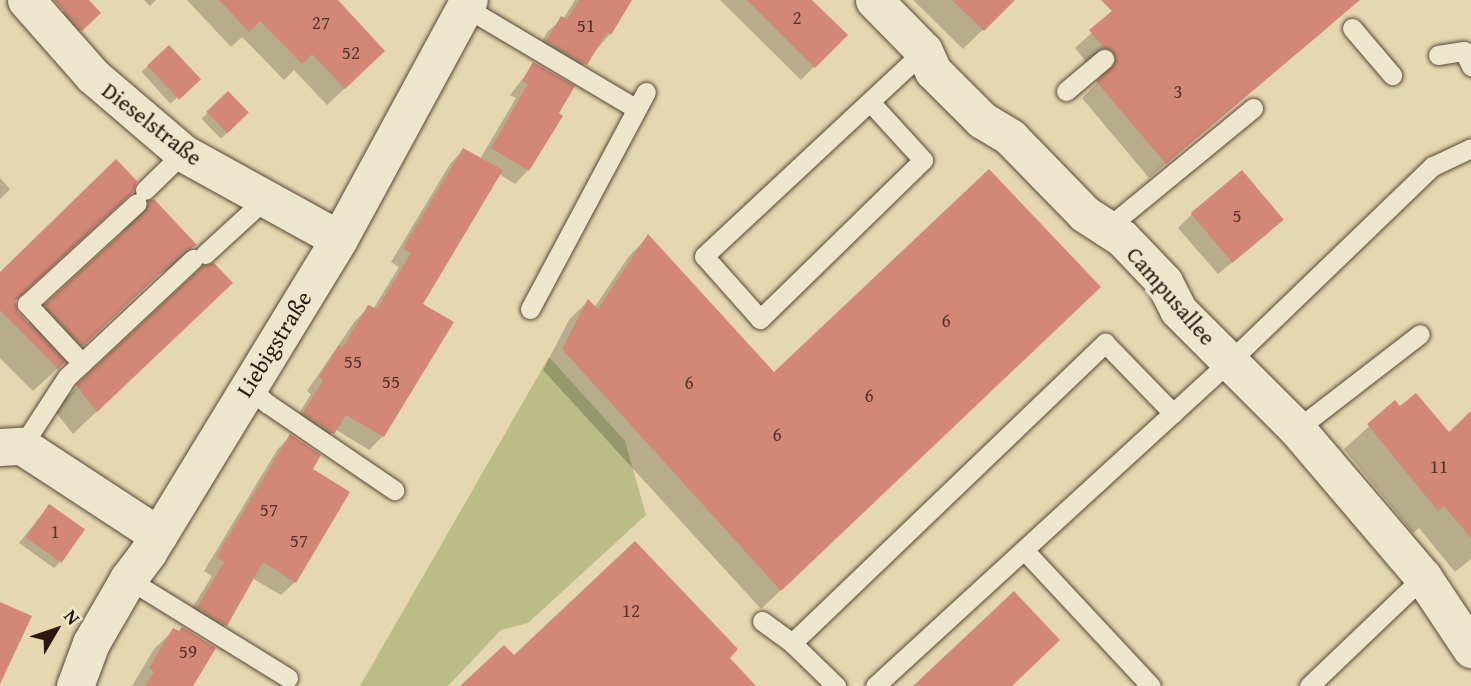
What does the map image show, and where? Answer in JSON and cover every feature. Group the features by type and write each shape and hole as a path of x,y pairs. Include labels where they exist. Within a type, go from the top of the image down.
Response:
{"street":[{"name":"Dieselstraße","path":"26,0 93,76 184,153 339,239"},
{"name":"Campusallee","path":"874,0 924,51 933,71 982,120 1010,137 1086,214 1122,239 1164,282 1178,310 1297,429 1423,577 1471,649"},
{"name":"Liebigstraße","path":"75,686 91,643 339,239 467,4"},
{"path":"11,447 158,535"}],"lane":[{"path":"467,4 640,100 530,309"},
{"path":"1352,28 1392,75"},
{"path":"871,103 923,160 760,319 704,256 711,236 871,103 924,51"},
{"path":"1438,55 1469,55"},
{"path":"1066,91 1104,59"},
{"path":"1107,228 1253,108"},
{"path":"875,686 1229,362 1433,166 1471,148"},
{"path":"82,363 27,304 184,153"},
{"path":"11,447 67,377 265,199"},
{"path":"1297,429 1420,334"},
{"path":"792,643 1105,343 1173,413"},
{"path":"247,386 268,404 394,490"},
{"path":"1024,550 1151,686"},
{"path":"1308,686 1423,577"},
{"path":"128,579 288,678"},
{"path":"762,621 792,643 836,686"}],"green space":[{"path":"549,357 625,441 646,515 528,623 501,630 448,686 360,686"}],"building":[{"path":"54,0 89,0 101,13 82,31"},
{"path":"219,0 338,0 385,51 345,89 312,54 302,64 260,21 249,32"},
{"path":"579,0 632,0 611,35 607,32 587,65 546,41 561,16 567,19"},
{"path":"747,0 812,0 848,35 815,68"},
{"path":"952,0 1015,0 984,31"},
{"path":"1101,0 1360,0 1166,164 1096,81 1112,68 1116,58 1113,51 1103,47 1089,30 1112,11"},
{"path":"169,45 201,79 179,100 147,65"},
{"path":"533,62 575,86 559,113 563,116 529,171 491,148 528,84 522,81"},
{"path":"228,91 249,113 227,133 206,112"},
{"path":"463,148 503,170 423,304 454,322 384,437 346,415 334,434 303,413 323,380 319,377 339,345 343,347 368,305 377,309 411,253 403,248"},
{"path":"116,159 137,181 133,192 15,301 18,312 65,362 58,369 0,310 0,272"},
{"path":"989,169 1101,287 781,591 562,349 588,299 598,309 648,234 774,372"},
{"path":"1242,170 1284,220 1232,263 1191,213"},
{"path":"154,199 197,245 185,250 83,346 44,305 145,212 149,201"},
{"path":"214,263 233,283 97,412 76,385 203,266"},
{"path":"1416,393 1449,432 1471,411 1471,538 1444,506 1438,511 1367,424 1395,400 1400,406"},
{"path":"290,434 321,455 313,469 350,492 296,583 263,562 227,626 197,607 224,562 216,557"},
{"path":"49,504 85,529 62,563 25,538"},
{"path":"635,541 738,649 730,658 756,686 460,686 504,645 514,655"},
{"path":"1014,591 1060,640 1012,686 913,686"},
{"path":"0,602 32,616 0,684"},
{"path":"182,627 216,648 193,686 145,686 154,672 149,668 173,628 179,631"}]}
